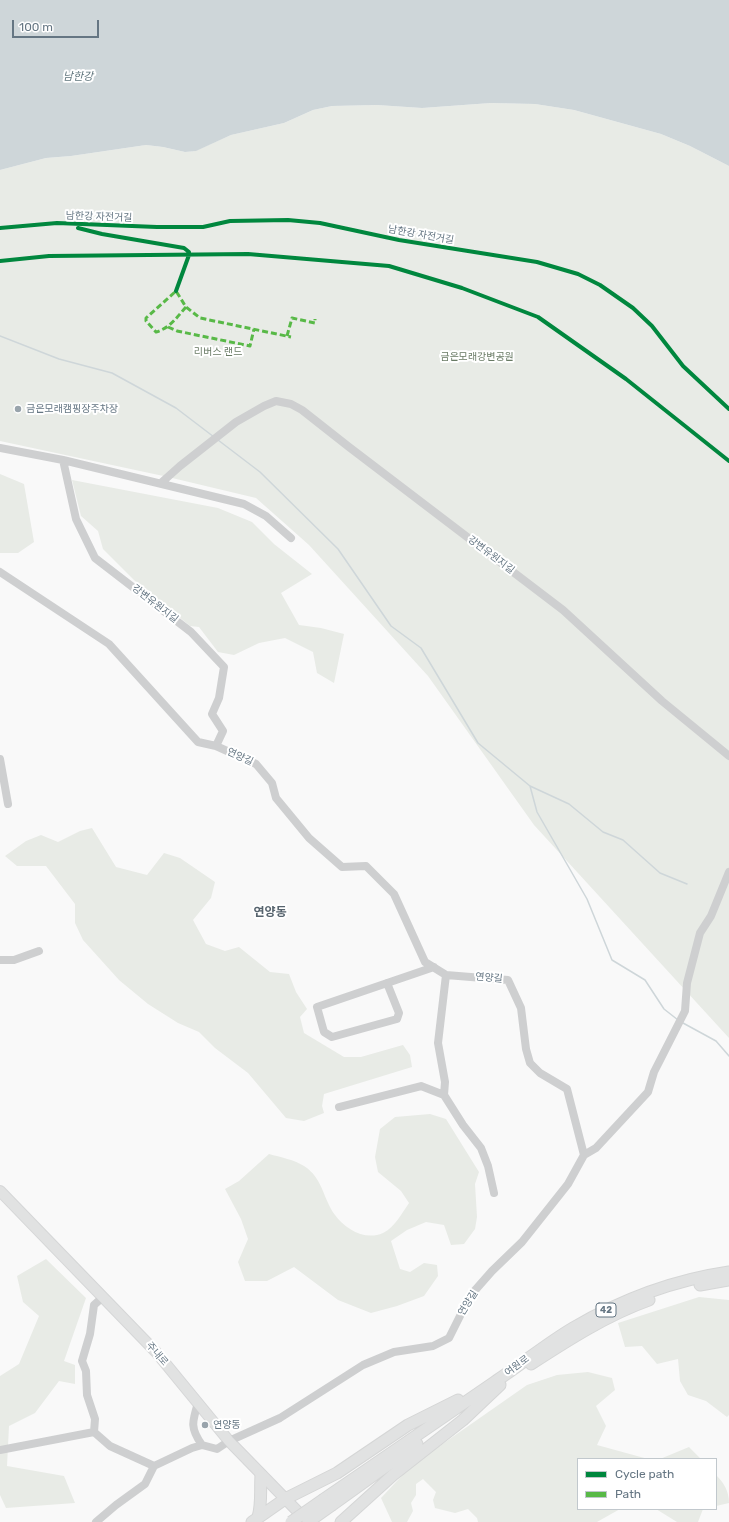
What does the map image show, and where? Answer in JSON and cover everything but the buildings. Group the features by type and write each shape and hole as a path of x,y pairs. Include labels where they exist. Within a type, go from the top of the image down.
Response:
{"highway":[{"name":"여원로","path":"500,1382 531,1355 566,1332 608,1308 647,1293 683,1282 729,1272"},
{"name":"여원로","path":"328,1502 500,1382 576,1336 618,1313 646,1302 684,1289 729,1280"},
{"path":"255,1520 285,1499 337,1474 408,1425 500,1382"},
{"path":"342,1522 393,1475 463,1420 500,1382"},
{"path":"255,1520 261,1506 261,1475"},
{"name":"42","path":"291,1522 328,1502"},
{"name":"42","path":"308,1522 328,1502"}],"main road":[{"name":"주내로","path":"0,1191 156,1352 229,1441 308,1522"}],"street":[{"name":"강변유원지길","path":"161,483 236,422 276,401 291,404 302,410 563,610 662,701 729,756"},
{"path":"0,448 62,460 244,504 266,516 290,538"},
{"name":"강변유원지길","path":"62,460 76,519 95,558 191,632 224,667 219,698 212,714 223,731 216,746"},
{"name":"연양길","path":"0,572 109,644 198,742 216,746 256,764 272,783 276,798 309,838 342,867 366,866 394,894 424,962 446,974 508,980 521,1008 526,1049 530,1063 540,1073 566,1089 584,1155 568,1184 557,1199 522,1242 492,1271 470,1296 448,1338 433,1346 394,1352 363,1365 280,1418 229,1441 217,1449 202,1445"},
{"path":"0,759 8,804"},
{"path":"584,1155 596,1148 648,1092 654,1072 670,1037 685,1011 687,983 700,933 711,916 729,872"},
{"path":"0,960 14,960 39,951"},
{"path":"387,983 399,1013 397,1019 332,1037 324,1032 317,1007 387,983 434,967"},
{"path":"444,1095 445,1082 438,1043 446,974"},
{"path":"339,1107 421,1086 444,1095 463,1125 481,1148 488,1166 494,1194"},
{"path":"94,1432 95,1419 87,1396 86,1371 82,1361 90,1334 94,1305 103,1297"},
{"path":"96,1522 145,1484 154,1466 192,1448 202,1445 195,1435 193,1419 198,1403"},
{"path":"0,1450 94,1432"},
{"path":"94,1432 110,1446 154,1466"}],"green space":[{"name":"금은모래강변공원","path":"491,103 535,104 574,110 661,134 690,146 729,166 729,1038 534,825 428,676 309,545 256,498 168,477 0,441 0,170 46,158 71,156 146,145 185,152 195,151 231,135 284,123 313,110 332,106 377,105 422,108"},
{"path":"0,474 24,484 34,542 18,553 0,553"},
{"path":"72,480 218,508 252,522 274,544 312,574 281,593 299,625 321,628 344,634 334,683 317,673 313,652 285,638 259,643 234,655 218,652 199,627 190,626 134,580 103,549 98,531 81,516"},
{"path":"92,828 116,867 147,875 164,853 180,858 215,882 211,898 193,920 206,944 225,951 239,947 270,972 289,974 296,992 307,1009 300,1017 304,1033 344,1057 361,1057 403,1045 410,1055 412,1067 324,1094 322,1106 324,1113 304,1121 286,1118 248,1073 215,1048 199,1032 178,1023 148,1004 119,980 83,940 75,923 75,904 46,866 17,866 5,856 26,841 41,835 58,842 80,831"},
{"path":"430,1114 446,1119 479,1172 475,1184 477,1217 475,1229 464,1244 451,1245 444,1225 426,1222 407,1230 391,1241 400,1269 410,1272 424,1263 437,1265 438,1276 424,1296 397,1306 371,1313 338,1300 294,1267 267,1281 245,1281 238,1262 248,1239 241,1219 225,1189 239,1181 269,1154 292,1160 304,1166 315,1176 331,1209 344,1225 363,1235 369,1236 383,1233 395,1224 409,1203 401,1191 378,1172 375,1157 380,1129 395,1117"},
{"path":"46,1259 86,1298 64,1361 75,1365 75,1384 59,1381 35,1413 9,1426 7,1466 64,1476 75,1503 6,1508 0,1495 0,1376 19,1364 39,1316 23,1302 17,1276"},
{"path":"699,1297 729,1300 729,1415 727,1417 706,1401 688,1395 680,1381 678,1359 657,1364 642,1346 625,1347 618,1323"},
{"path":"588,1372 612,1378 615,1390 596,1406 606,1426 597,1445 644,1458 577,1458 577,1510 618,1510 597,1522 478,1522 477,1518 468,1509 455,1513 435,1508 433,1500 436,1492 423,1479 416,1484 416,1495 411,1503 413,1511 407,1522 392,1522 381,1498 411,1466 527,1385 557,1375"},
{"path":"689,1447 700,1458 662,1458"},
{"path":"717,1476 726,1488 729,1503 717,1506"},
{"path":"658,1510 703,1510 698,1522 677,1522"}],"water":[{"name":"남한강","path":"0,0 729,0 729,166 690,146 661,134 574,110 535,104 491,103 422,108 377,105 332,106 313,110 284,123 231,135 196,151 185,152 146,145 71,156 46,158 0,170"}],"waterway":[{"path":"0,336 59,359 112,373 176,408 214,437"},
{"path":"218,440 260,472 338,549 391,626 421,648 478,743 530,786 569,804 603,832 623,840 660,873 687,884"},
{"path":"530,786 537,812 587,899 612,960 645,980 664,1009 678,1020"},
{"path":"683,1023 716,1041 729,1056"}],"marked path":[{"path":"186,307 169,325 156,332 146,321 146,318 176,291 186,307 200,318 291,337"},
{"path":"287,336 292,318 315,323 315,319"},
{"path":"168,327 177,331 250,346 254,329"}],"cycle path":[{"name":"남한강 자전거길","path":"0,228 57,223 157,227 203,227 230,221 288,220 320,223 399,240 537,262 578,274 600,285 633,308 652,326 683,366 729,409"},
{"name":"남한강 자전거길","path":"78,228 102,234 184,248 189,252 189,255 176,291"},
{"path":"0,261 49,256 248,254 389,266 462,288 538,317 626,379 729,461"}],"place":[{"name":"금은모래캠핑장주차장","path":"18,409"},
{"name":"연양동","path":"205,1425"}],"district":[{"name":"연양동","path":"270,913"}],"park label":[{"name":"리버스 랜드","path":"218,352"}]}
